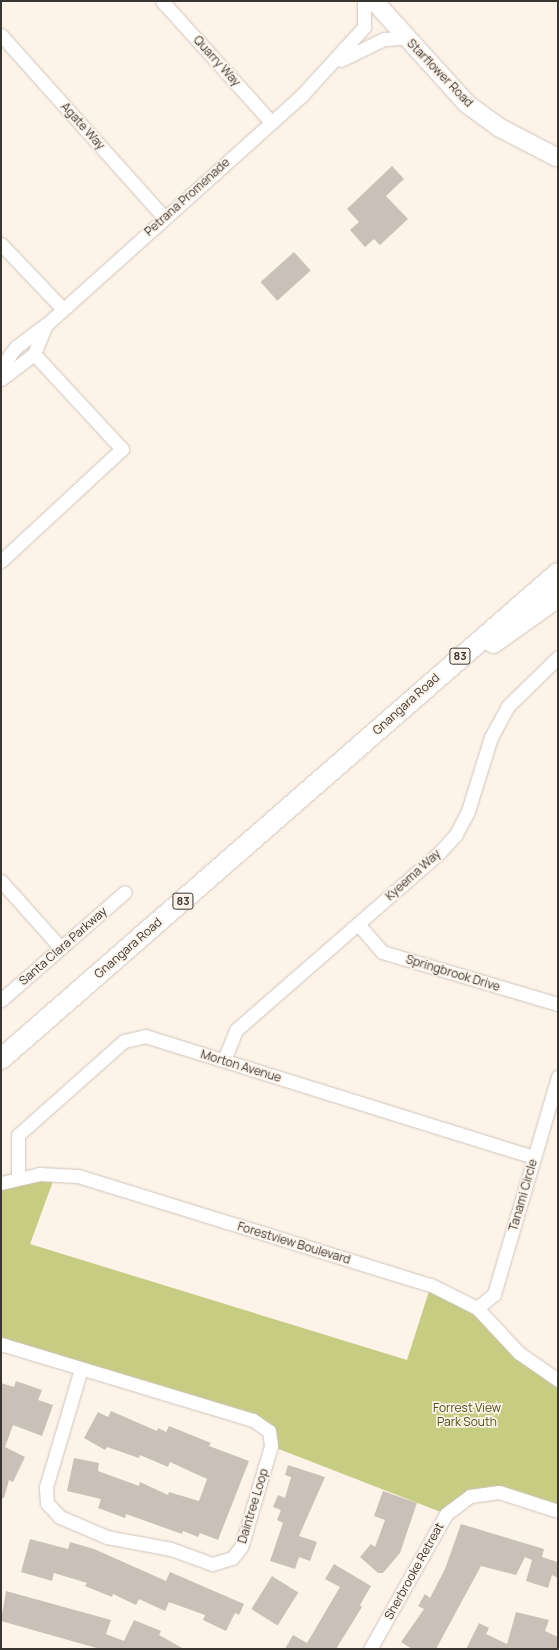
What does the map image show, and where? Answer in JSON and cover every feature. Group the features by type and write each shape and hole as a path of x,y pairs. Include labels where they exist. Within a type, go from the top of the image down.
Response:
{"main road":[{"name":"Starflower Road","path":"374,1 406,38 478,112 558,158"},
{"name":"Gnangara Road","path":"1,1059 558,573"},
{"name":"Gnangara Road","path":"364,742 558,597"}],"street":[{"name":"Quarry Way","path":"162,1 271,122"},
{"name":"Petrana Promenade","path":"47,324 62,308 271,122 325,69 364,27 364,1"},
{"name":"Agate Way","path":"1,35 164,218"},
{"name":"Petrana Promenade","path":"325,69 384,39 406,38"},
{"path":"1,244 62,308"},
{"path":"1,379 34,354 47,324"},
{"path":"1,367 16,347 47,324"},
{"path":"1,561 122,449 34,354"},
{"name":"Kyeema Way","path":"224,1060 236,1030 358,924 456,834 468,811 491,737 508,706 558,657"},
{"path":"1,881 61,948"},
{"name":"Santa Clara Parkway","path":"1,1000 124,892"},
{"name":"Springbrook Drive","path":"358,924 382,952 558,1004"},
{"name":"Morton Avenue","path":"18,1178 18,1136 124,1041 145,1036 534,1157"},
{"name":"Tanami Circle","path":"477,1308 494,1294 558,1076"},
{"name":"Forestview Boulevard","path":"1,1184 18,1178 56,1174 78,1176 431,1284 477,1308 519,1353 558,1380"},
{"name":"Daintree Loop","path":"1,1344 253,1420 269,1431 271,1446 241,1547 232,1558 212,1564 171,1549 107,1537 60,1517 47,1503 46,1487 81,1369"},
{"name":"Sherbrooke Retreat","path":"370,1649 446,1514 470,1496 499,1492 558,1510"}],"green space":[{"name":"Forrest View Park South","path":"56,1173 30,1244 407,1360 431,1285 477,1308 558,1380 558,1511 499,1492 470,1496 446,1514 271,1446 269,1431 1,1344 1,1183"}],"building":[{"path":"392,166 404,179 386,196 408,219 380,245 374,239 365,247 350,230 359,222 347,209"},
{"path":"294,252 311,271 277,301 261,282"},
{"path":"16,1381 42,1390 38,1400 53,1405 42,1436 13,1425 5,1447 25,1457 13,1482 9,1480 4,1498 1,1498 1,1383 14,1387"},
{"path":"111,1411 157,1431 158,1428 166,1432 169,1426 211,1443 209,1446 249,1461 218,1540 200,1533 198,1537 183,1531 182,1534 126,1514 125,1518 98,1508 101,1499 67,1491 74,1458 99,1463 98,1471 139,1486 140,1482 168,1495 169,1492 199,1501 207,1479 170,1462 168,1467 140,1455 139,1458 107,1447 105,1450 84,1438 98,1412 108,1417"},
{"path":"288,1465 325,1477 299,1536 317,1542 310,1561 299,1557 295,1569 270,1561 283,1523 277,1520 281,1510 273,1507 278,1495 285,1498 291,1477 285,1475"},
{"path":"383,1491 417,1503 400,1553 383,1573 378,1573 360,1557 371,1544 375,1547 385,1520 374,1516"},
{"path":"461,1524 544,1549 542,1557 558,1562 558,1578 552,1575 548,1588 526,1581 532,1560 525,1557 516,1575 481,1566 436,1649 412,1649 401,1642 424,1609 418,1606 425,1594 430,1598 445,1569"},
{"path":"30,1539 68,1549 70,1542 94,1549 166,1581 170,1572 244,1604 239,1615 235,1613 226,1631 203,1620 205,1615 169,1602 165,1611 139,1599 136,1605 113,1594 112,1597 85,1586 87,1583 54,1573 52,1581 21,1572"},
{"path":"334,1564 371,1586 360,1605 362,1607 336,1649 285,1649 293,1635 307,1643 340,1587 325,1579"},
{"path":"272,1576 298,1592 278,1626 251,1609"},
{"path":"6,1591 111,1620 106,1634 124,1641 134,1620 161,1631 159,1635 184,1649 100,1649 1,1621"},
{"path":"516,1612 549,1620 545,1631 558,1637 558,1649 466,1649 479,1623 489,1628 486,1634 507,1644"}]}
